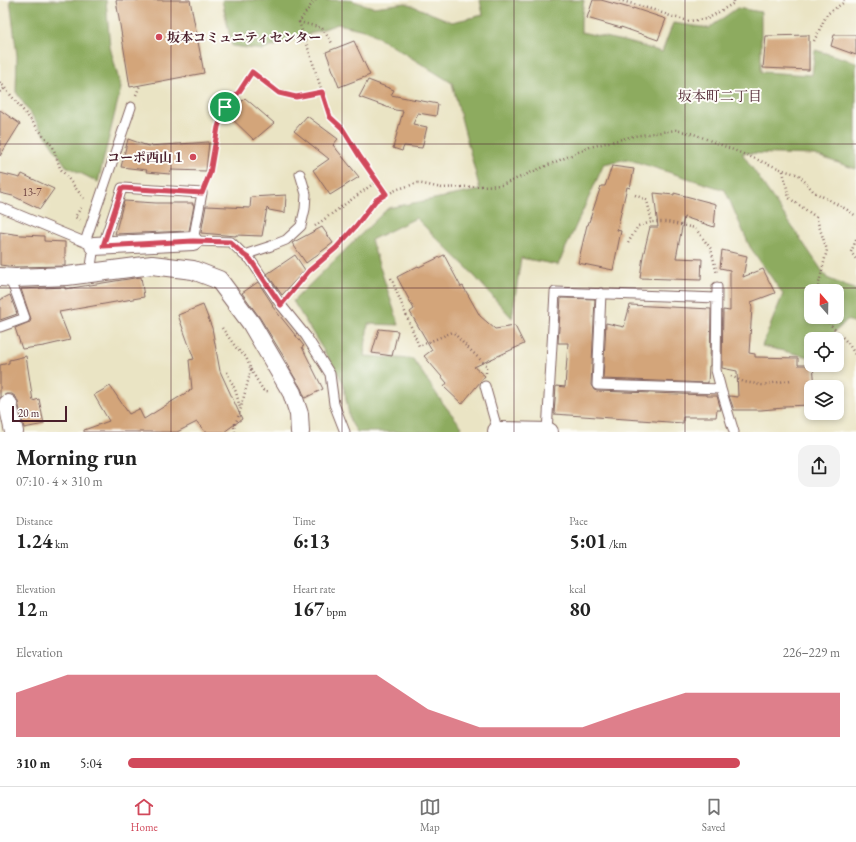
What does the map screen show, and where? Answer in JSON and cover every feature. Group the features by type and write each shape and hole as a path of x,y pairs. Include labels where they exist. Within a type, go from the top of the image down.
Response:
{"street":[{"path":"94,245 193,241"},
{"path":"5,277 67,276 152,265 193,270 220,280 251,323 292,393 299,414 300,432"},
{"path":"8,404 14,432"},
{"path":"498,432 548,432"}],"lane":[{"path":"90,273 94,245 91,226 132,106"},
{"path":"244,255 286,240 301,226 305,209 306,194 300,174"},
{"path":"94,245 122,188 202,193 193,241 230,242 250,259 281,305 306,336 330,374 334,404 345,432"},
{"path":"0,207 94,245"},
{"path":"0,327 25,318 16,293 5,277"},
{"path":"717,287 716,370 720,389 734,432"},
{"path":"548,432 555,292 718,298"},
{"path":"601,293 598,385 720,389"},
{"path":"485,386 498,432"}],"path":[{"path":"299,22 316,0"},
{"path":"620,0 689,21 707,19 734,3 734,0"},
{"path":"814,41 827,14 843,3 844,0"},
{"path":"299,22 322,28 332,43"},
{"path":"299,22 330,117 342,128 386,194"},
{"path":"202,193 210,173 218,127 225,107 239,92 252,72 279,93 296,97 322,92"},
{"path":"0,82 53,147 60,168 85,200 75,217 91,226"},
{"path":"0,92 5,88"},
{"path":"281,305 309,271 336,248 356,226 376,200 386,194 418,184 442,188 502,185 590,147 634,136 676,130 694,134 799,175 814,192 856,216"},
{"path":"783,170 789,198 816,217 826,250 819,284"},
{"path":"309,230 377,181"},
{"path":"635,195 647,200 652,222"},
{"path":"628,243 638,226 652,222 667,222 695,228 711,249 717,271 717,287"},
{"path":"856,240 851,252 856,259"},
{"path":"391,278 419,346 453,332 486,365 485,386"},
{"path":"830,324 848,343 856,356"},
{"path":"222,328 237,349 246,357 251,370 263,390 278,395 292,393"},
{"path":"235,432 234,426 251,370"},
{"path":"228,372 236,392 240,409"},
{"path":"720,389 727,374 744,382 762,385 791,380"}],"green space":[{"path":"10,0 106,0 110,47 121,88 98,182 66,166 16,92 17,56"},
{"path":"222,0 350,0 373,7 406,3 452,22 483,15 480,0 584,0 581,32 632,43 662,52 673,23 709,28 737,8 761,12 761,72 812,75 815,50 856,62 856,169 815,155 742,153 827,278 842,284 804,284 804,324 843,324 835,332 804,332 804,356 762,346 783,294 750,247 725,190 627,159 604,164 558,265 521,258 512,318 468,269 416,218 371,240 399,325 368,324 364,356 413,359 442,402 462,427 459,432 357,432 350,421 343,382 293,301 388,208 480,190 452,83 368,31 338,24 263,50 232,46"},
{"path":"844,285 856,290 856,323 847,320 844,323"}],"building":[{"name":"坂本コミュニティセンター","path":"116,0 190,0 204,73 130,87"},
{"path":"593,0 601,0 633,8 666,19 658,40 621,27 587,18"},
{"path":"809,35 809,70 763,68 766,36"},
{"path":"834,35 856,35 856,55 831,46"},
{"path":"354,41 370,75 339,87 326,52"},
{"path":"368,80 394,90 391,95 438,104 436,116 418,113 413,124 427,127 422,148 404,146 402,151 393,148 403,111 395,110 359,97"},
{"path":"245,98 274,123 254,140 228,115"},
{"path":"0,110 20,124 0,156"},
{"path":"307,116 338,139 333,145 359,177 330,195 313,170 329,159 294,131"},
{"path":"128,139 148,146 209,142 206,171 171,170 170,174 146,172 147,170 121,167"},
{"path":"612,166 634,169 630,188 627,187 617,230 621,231 613,270 578,263 587,225 601,186 605,186"},
{"path":"0,173 20,178 22,174 54,189 40,209 13,196 0,193"},
{"path":"654,193 674,195 674,193 716,204 714,227 684,217 676,258 702,259 701,280 640,278 643,256 650,227 658,227"},
{"path":"286,195 285,213 269,210 267,208 262,236 236,236 201,233 206,206 250,208 251,197"},
{"path":"124,201 193,203 192,205 194,205 189,231 115,234"},
{"path":"322,227 333,243 306,263 292,243"},
{"path":"0,232 44,236 44,241 65,242 65,266 15,267 0,265"},
{"path":"722,250 747,256 743,277 763,269 775,293 751,302 752,308 749,353 755,354 755,357 798,358 798,365 804,365 804,372 814,372 814,380 804,380 804,405 784,406 784,408 761,410 734,410 729,396 738,397 737,371 722,368 723,310 730,311 730,270 720,268"},
{"path":"295,255 305,270 282,295 267,274"},
{"path":"444,255 461,287 463,286 480,316 495,329 515,326 524,344 474,367 485,376 462,404 444,387 447,383 424,356 432,350 410,312 414,309 397,277"},
{"path":"141,277 144,297 59,312 70,340 22,349 15,328 30,322 31,319 21,289 65,287 65,289"},
{"path":"258,282 273,305 272,306 304,346 302,347 323,389 305,398 289,368 290,367 260,318 242,293"},
{"path":"10,295 17,314 0,320 0,300"},
{"path":"561,298 595,299 591,385 594,390 717,396 721,410 717,410 716,417 683,417 683,423 554,414 556,386 565,387 568,343 558,343"},
{"path":"203,305 212,328 220,371 242,419 224,432 205,432 197,422 177,432 84,432 84,430 109,421 94,395 110,386 129,414 139,409 144,419 192,389 189,360 194,359 178,315"},
{"path":"630,305 711,309 710,366 708,383 603,379 606,323 624,327"},
{"path":"379,329 398,331 392,356 372,353"},
{"path":"26,356 33,401 39,399 44,424 24,428 16,397 12,394 6,394 0,398 0,365 9,363 9,360"}],"place":[{"name":"坂本コミュニティセンター","path":"159,37"},
{"name":"コーポ西山１","path":"193,157"}],"district":[{"name":"坂本町二丁目","path":"720,96"}],"route":[{"path":"252,72 279,93 296,97 322,92 330,117 342,128 386,194 376,200 356,226 336,248 309,271 281,305 250,259 230,242 193,241 103,246 122,188 202,193 210,173 218,127 225,107 239,92 252,72"}]}
